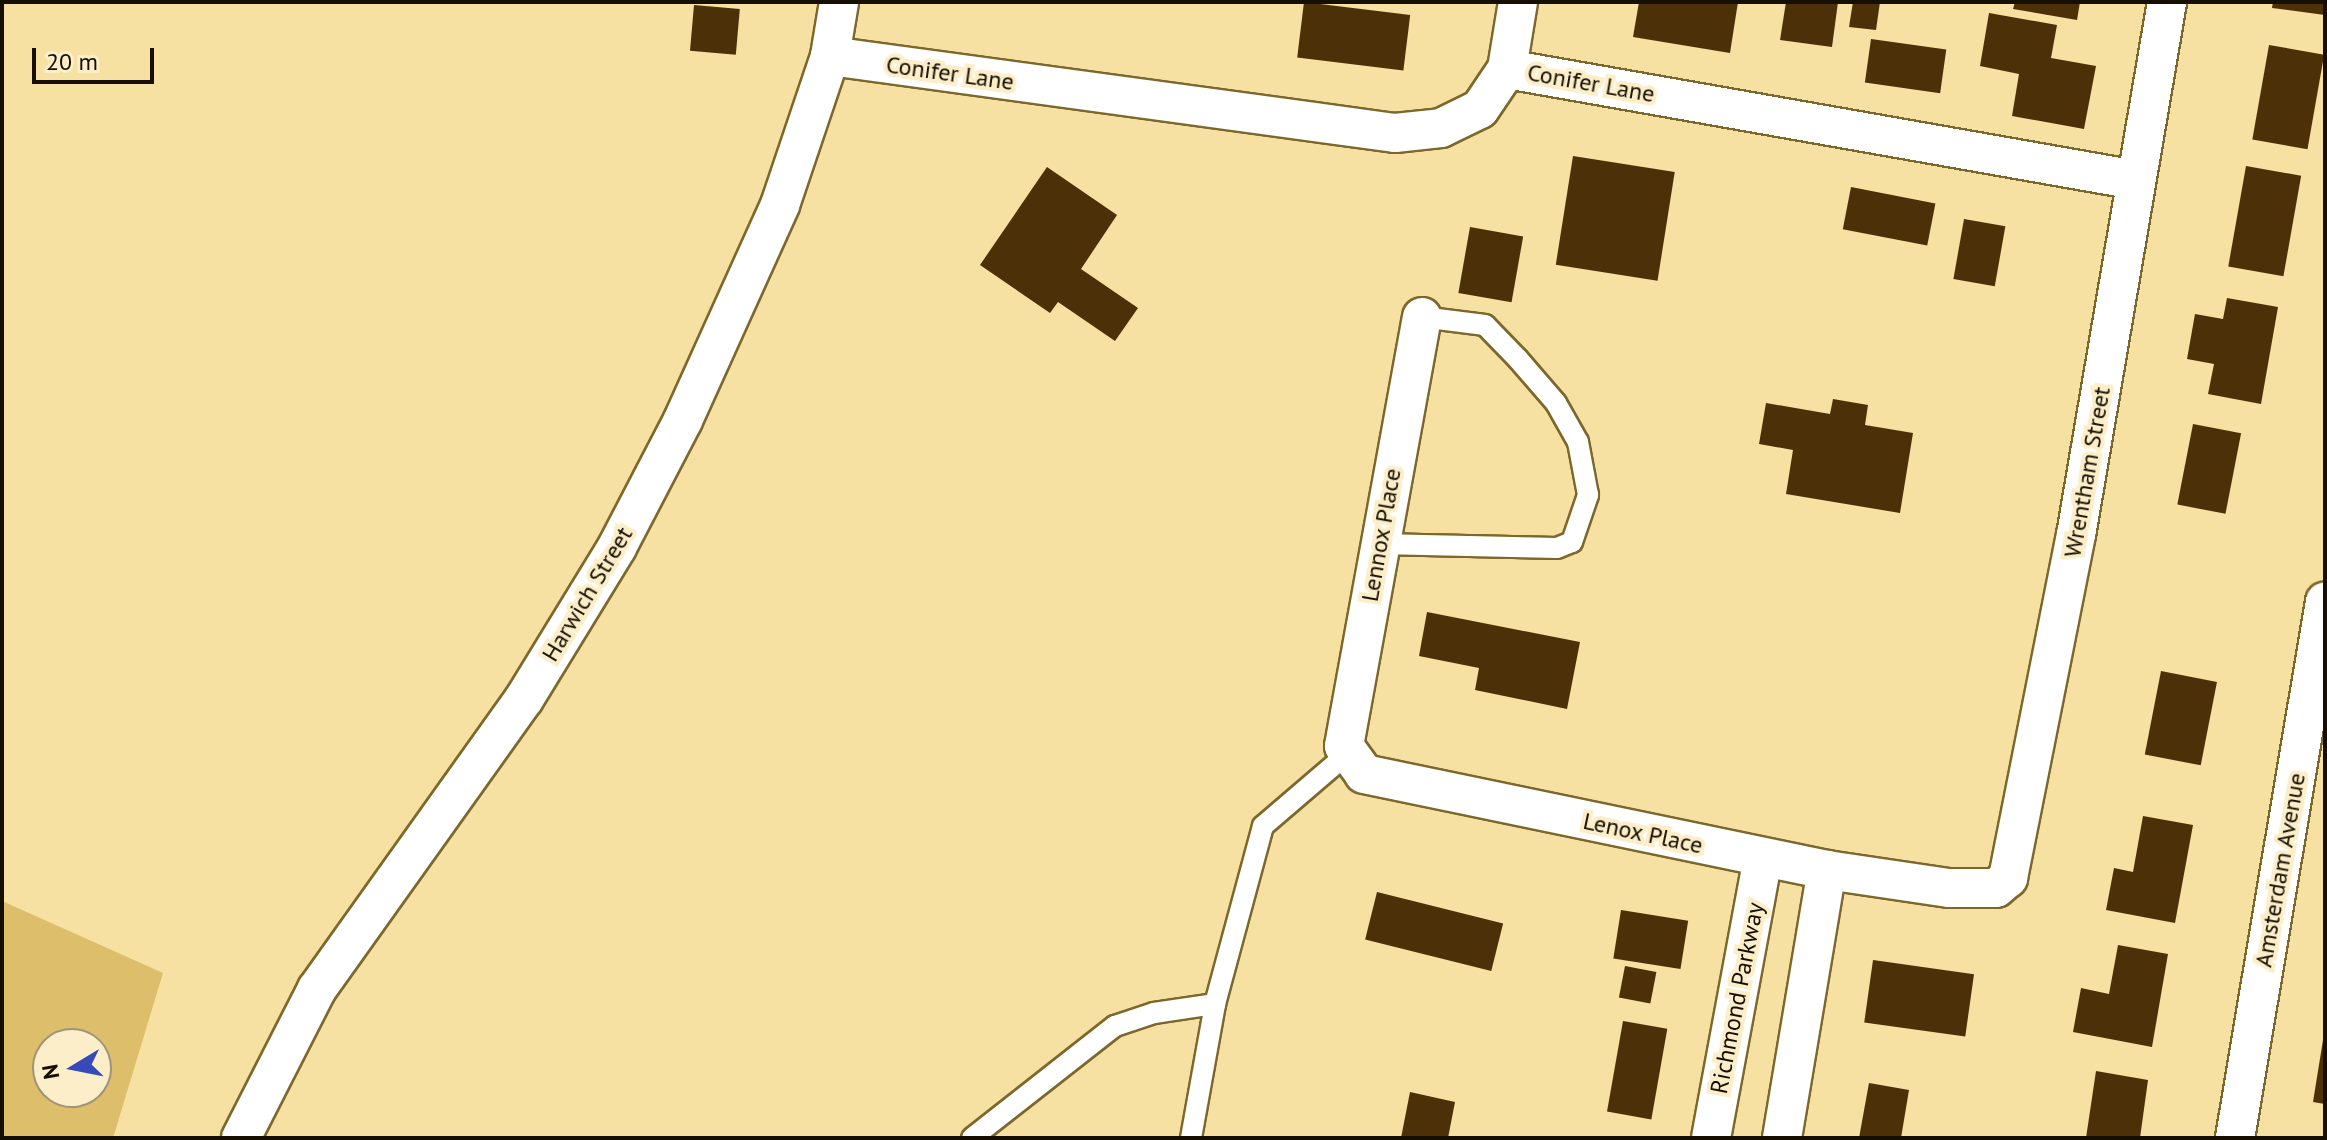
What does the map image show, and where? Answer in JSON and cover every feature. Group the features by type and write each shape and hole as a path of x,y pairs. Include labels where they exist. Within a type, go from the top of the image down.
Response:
{"street":[{"name":"Harwich Street","path":"241,1138 317,989 524,699 617,547 683,420 780,205 830,56 839,2"},
{"path":"1507,69 1518,2"},
{"name":"Wrentham Street","path":"1949,888 1996,888 2008,878 2076,535 2167,2"},
{"name":"Conifer Lane","path":"830,56 1395,133 1441,128 1480,109 1507,69 2136,180"},
{"name":"Lennox Place","path":"1347,754 1379,544 1422,317"},
{"name":"Amsterdam Avenue","path":"2235,1138 2325,602"},
{"name":"Lenox Place","path":"1347,754 1364,774 1763,858 1949,888"},
{"name":"Richmond Parkway","path":"1711,1138 1763,858"},
{"path":"1782,1138 1827,870"}],"lane":[{"path":"1379,544 1557,548 1572,542 1588,495 1578,442 1556,403 1518,359 1485,325 1422,317"},
{"path":"1191,1138 1215,1004 1263,826 1347,754"},
{"path":"972,1138 1115,1026 1154,1013 1215,1004"}],"shaded area":[{"path":"2,901 163,973 113,1138 2,1138"}],"building":[{"path":"1304,2 1410,15 1403,71 1297,58"},
{"path":"1639,2 1738,2 1730,53 1633,37"},
{"path":"1786,2 1838,2 1832,47 1780,40"},
{"path":"1853,2 1880,2 1876,30 1849,27"},
{"path":"2015,2 2080,2 2077,20 2013,9"},
{"path":"2273,2 2325,2 2325,15 2272,8"},
{"path":"694,5 740,9 736,55 690,51"},
{"path":"1989,13 2057,25 2051,58 2096,66 2084,129 2012,116 2019,74 1980,66"},
{"path":"1871,39 1946,50 1940,93 1865,83"},
{"path":"2269,45 2324,55 2307,149 2252,140"},
{"path":"1573,156 1675,172 1658,281 1556,265"},
{"path":"2246,166 2301,176 2283,276 2228,266"},
{"path":"1047,167 1117,215 1081,269 1138,308 1115,341 1058,302 1050,313 980,265"},
{"path":"1851,187 1935,203 1927,246 1843,229"},
{"path":"1964,219 2005,226 1995,286 1953,279"},
{"path":"1470,227 1523,236 1512,302 1458,293"},
{"path":"2227,298 2278,307 2261,404 2208,394 2214,364 2187,359 2195,314 2223,319"},
{"path":"1833,399 1868,405 1865,425 1913,433 1900,513 1786,494 1793,450 1759,444 1766,403 1830,414"},
{"path":"2193,424 2241,433 2225,514 2177,504"},
{"path":"1427,612 1580,642 1567,709 1475,690 1479,668 1419,656"},
{"path":"2161,671 2217,682 2201,765 2145,754"},
{"path":"2143,816 2193,825 2175,923 2106,910 2114,868 2133,872"},
{"path":"1377,892 1503,923 1491,971 1365,940"},
{"path":"1621,910 1688,921 1680,969 1613,958"},
{"path":"2118,945 2168,954 2152,1047 2073,1032 2081,988 2109,994"},
{"path":"1873,960 1974,974 1965,1037 1864,1022"},
{"path":"1625,966 1656,972 1650,1004 1619,997"},
{"path":"1623,1021 1667,1029 1651,1119 1607,1112"},
{"path":"2325,1040 2325,1104 2313,1102"},
{"path":"2096,1071 2148,1080 2140,1138 2086,1138"},
{"path":"1869,1083 1909,1090 1901,1138 1859,1138"},
{"path":"1410,1092 1455,1102 1448,1138 1401,1138"}]}
